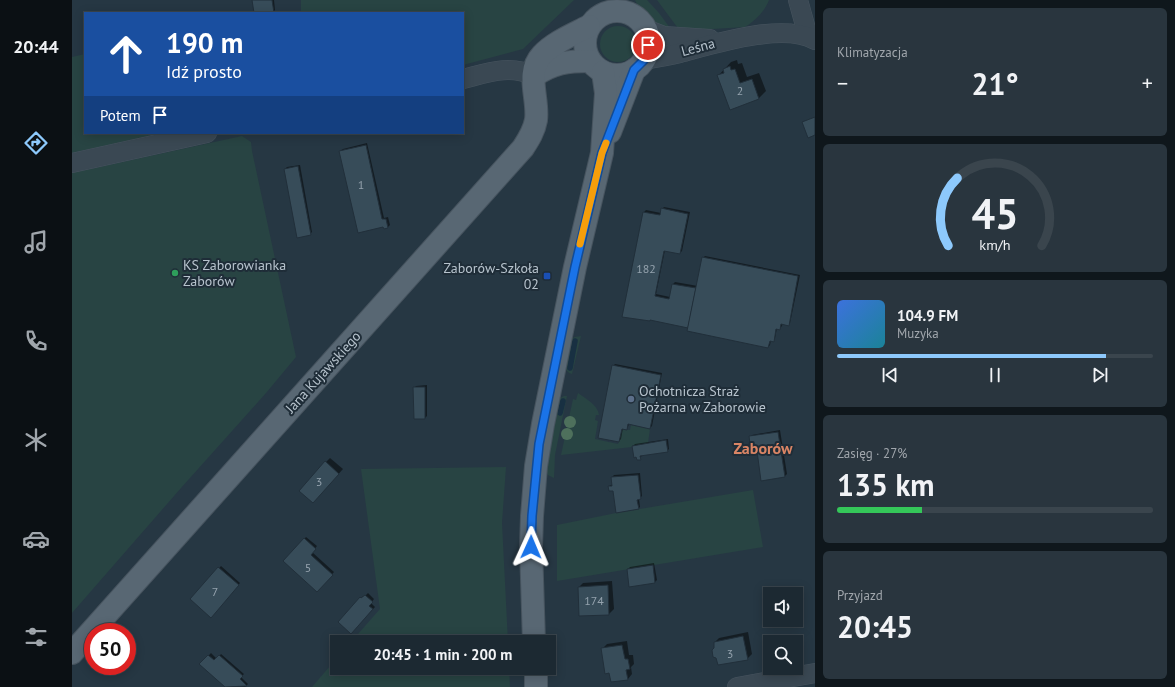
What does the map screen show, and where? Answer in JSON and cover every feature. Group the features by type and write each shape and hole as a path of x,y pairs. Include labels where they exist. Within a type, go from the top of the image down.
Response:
{"main road":[{"path":"534,635 531,547 532,516 537,459 543,424 573,274 602,153 648,45 646,29 626,6 615,11 599,14 586,35 586,50 596,66 606,93 602,153"},
{"name":"Jana Kujawskiego","path":"72,653 523,148 531,134 536,119 533,93 534,76 539,59 544,53 599,14"},
{"path":"534,76 553,65 574,61 596,66 616,75 624,74 639,65"},
{"path":"536,675 536,687"}],"street":[{"path":"798,0 811,38"},
{"name":"Leśna","path":"646,29 664,36 677,38 729,39 784,33 811,38"},
{"name":"Leśna","path":"639,65 729,39"},
{"path":"464,79 511,69 519,70 534,76"},
{"path":"72,163 202,134"},
{"path":"736,687 815,673"}],"green space":[{"path":"301,0 574,0 523,49 464,65 464,12 301,12"},
{"path":"635,0 647,0 670,28 658,26 640,10"},
{"path":"657,0 769,0 760,15 745,27 680,31"},
{"path":"615,26 621,26 631,31 636,44 631,57 621,62 615,62 605,57 600,47 600,41 605,31"},
{"path":"84,54 84,134 157,134 72,153 72,57"},
{"name":"KS Zaborowianka Zaborów","path":"242,136 251,142 296,357 72,613 72,173"},
{"path":"581,336 572,374 567,371 564,366 570,339"},
{"path":"578,393 591,402 598,411 599,415 596,415 595,420 598,421 595,439 618,444 622,429 630,430 631,425 650,429 648,443 632,447 561,455 573,399 576,400"},
{"path":"567,396 555,455 554,478 548,475 546,471 558,399"},
{"path":"506,467 502,523 508,635 357,635 380,609 361,469"},
{"path":"753,490 763,547 557,581 557,525 616,513"},
{"path":"330,666 330,675 509,675 510,687 312,687"}],"building":[{"path":"252,0 272,0 274,12 254,12"},
{"path":"730,66 731,70 735,69 740,83 752,79 759,99 730,110 717,75 724,73 723,69"},
{"path":"815,117 815,135 808,138 802,122"},
{"path":"366,145 382,219 386,219 388,228 384,229 383,227 358,233 339,151"},
{"path":"298,166 311,235 297,238 284,169"},
{"path":"661,208 688,214 680,254 664,251 655,296 669,299 672,284 696,288 688,328 650,320 622,317 643,212 660,215"},
{"path":"702,257 798,276 789,326 781,324 780,330 776,329 774,342 770,341 768,348 687,331"},
{"name":"Ochotnicza Straż Pożarna w Zaborowie","path":"612,365 661,375 650,429 628,424 627,430 622,429 619,442 598,438"},
{"path":"413,387 425,387 425,419 414,419"},
{"path":"778,432 785,477 761,481 757,451 751,452 749,436"},
{"path":"666,440 668,452 640,456 641,460 637,460 636,457 634,458 632,446"},
{"path":"325,461 339,474 313,503 299,491"},
{"path":"638,475 641,499 637,500 639,509 616,513 613,491 609,491 608,486 612,486 611,477"},
{"path":"304,538 316,549 311,555 333,575 317,592 283,561"},
{"path":"653,565 655,583 629,587 627,569"},
{"path":"218,567 239,585 211,618 190,599"},
{"path":"608,585 609,615 579,616 578,587"},
{"path":"365,595 373,602 369,606 373,609 351,634 338,622 360,597 361,598"},
{"path":"743,636 748,660 718,665 716,658 713,657 712,650 714,648 714,642"},
{"path":"622,645 625,659 628,659 630,669 626,670 628,680 611,682 609,673 605,674 601,648"},
{"path":"208,655 214,660 219,655 243,676 240,679 247,686 225,687 199,664"}],"waterway":[{"path":"570,368 575,341"},
{"path":"560,413 563,401"}],"slow traffic":[{"path":"580,244 602,153 606,143"}],"place":[{"name":"KS Zaborowianka Zaborów","path":"175,273"},
{"name":"Zaborów-Szkoła 02","path":"547,276"},
{"name":"Ochotnicza Straż Pożarna w Zaborowie","path":"631,399"}],"district":[{"name":"Zaborów","path":"763,448"}],"route":[{"path":"531,547 532,516 539,444 578,252 602,153 634,70 644,60 648,50 648,45"}]}
